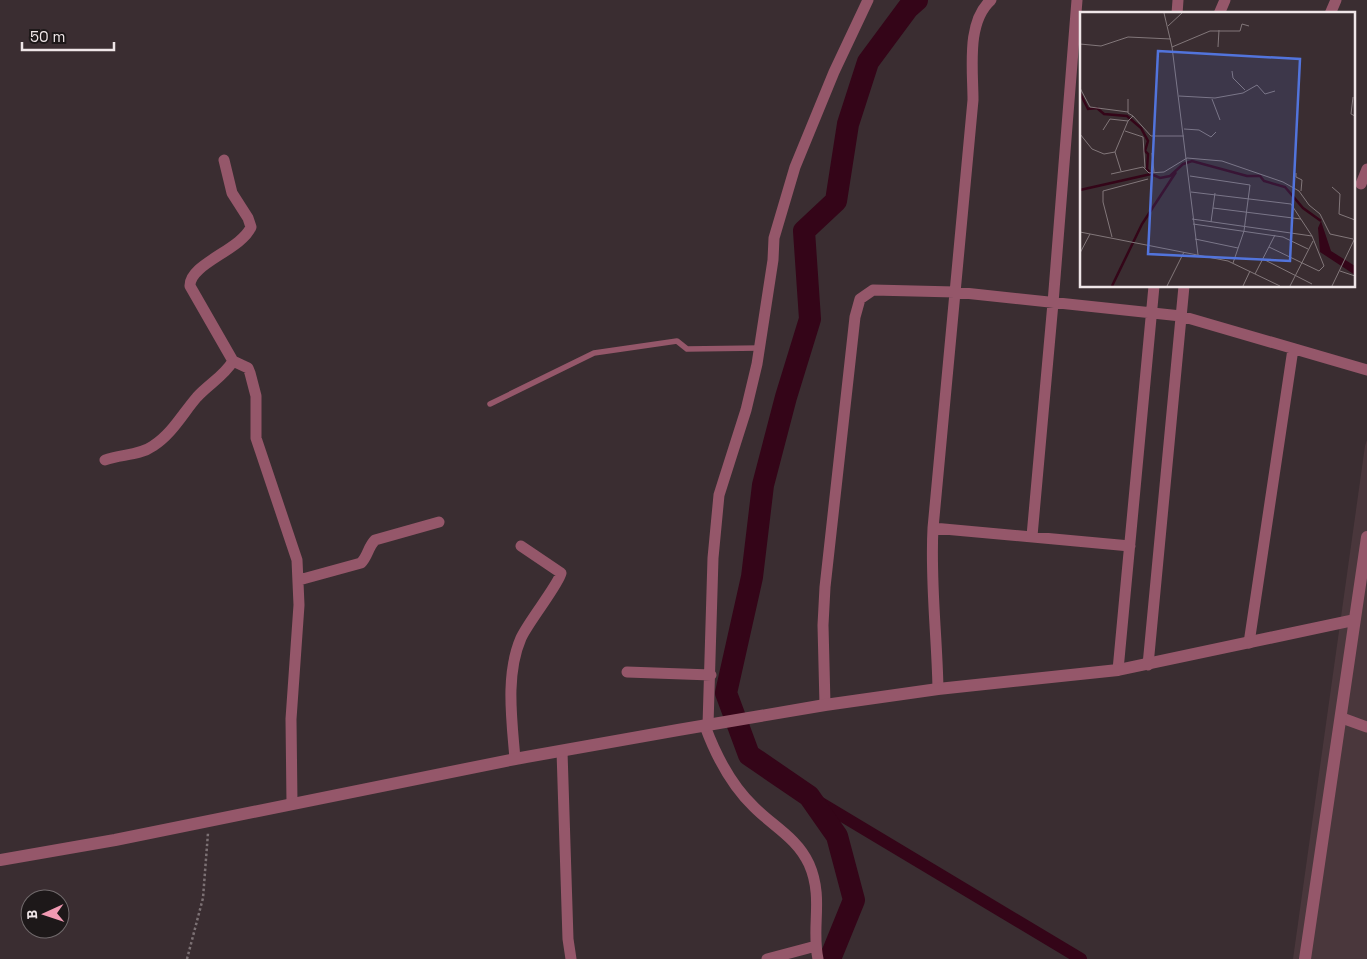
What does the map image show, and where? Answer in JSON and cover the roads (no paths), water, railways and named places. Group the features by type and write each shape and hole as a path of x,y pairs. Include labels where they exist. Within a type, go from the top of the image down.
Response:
{"street":[{"path":"766,959 817,953 818,906 814,878 798,844 754,807 732,782 718,758 709,725 713,558 719,495 746,410 774,260 774,238 785,196 830,80 868,0"},
{"path":"938,689 937,644 932,583 933,528 973,100 975,32 980,13 992,0"},
{"path":"1032,536 1053,304 1077,0"},
{"path":"1220,12 1225,0"},
{"path":"1331,12 1336,0"},
{"path":"224,160 232,193 248,218 251,227 241,240 193,275 190,286 233,361 248,368 250,373 256,396 256,438 297,560 300,580 291,719 292,803"},
{"path":"1360,184 1367,169"},
{"path":"1118,670 1154,288"},
{"path":"1148,665 1184,288"},
{"path":"826,705 823,625 825,587 856,307 860,299 873,290 955,292 1053,304 1182,316 1367,370"},
{"path":"1249,643 1293,349"},
{"path":"105,460 132,454 153,446 172,430 198,396 228,369 233,361"},
{"path":"300,580 361,563 367,556 370,545 375,540 438,522"},
{"path":"933,528 1130,546"},
{"path":"1305,959 1342,718 1354,620 1367,537"},
{"path":"515,760 512,718 515,660 521,638 561,573 521,546"},
{"path":"0,860 562,751 752,717 938,689 1118,670 1354,620"},
{"path":"627,672 710,675"},
{"path":"1342,718 1367,727"},
{"path":"562,751 568,939 571,959"}],"lane":[{"path":"490,404 594,353 677,341 688,349 759,348"}],"waterway":[{"path":"830,959 854,900 837,836 809,796 749,755 726,693 752,577 763,485 786,397 810,319 804,231 836,201 848,124 868,62 908,8 917,0"},
{"path":"809,796 1081,959"}]}
